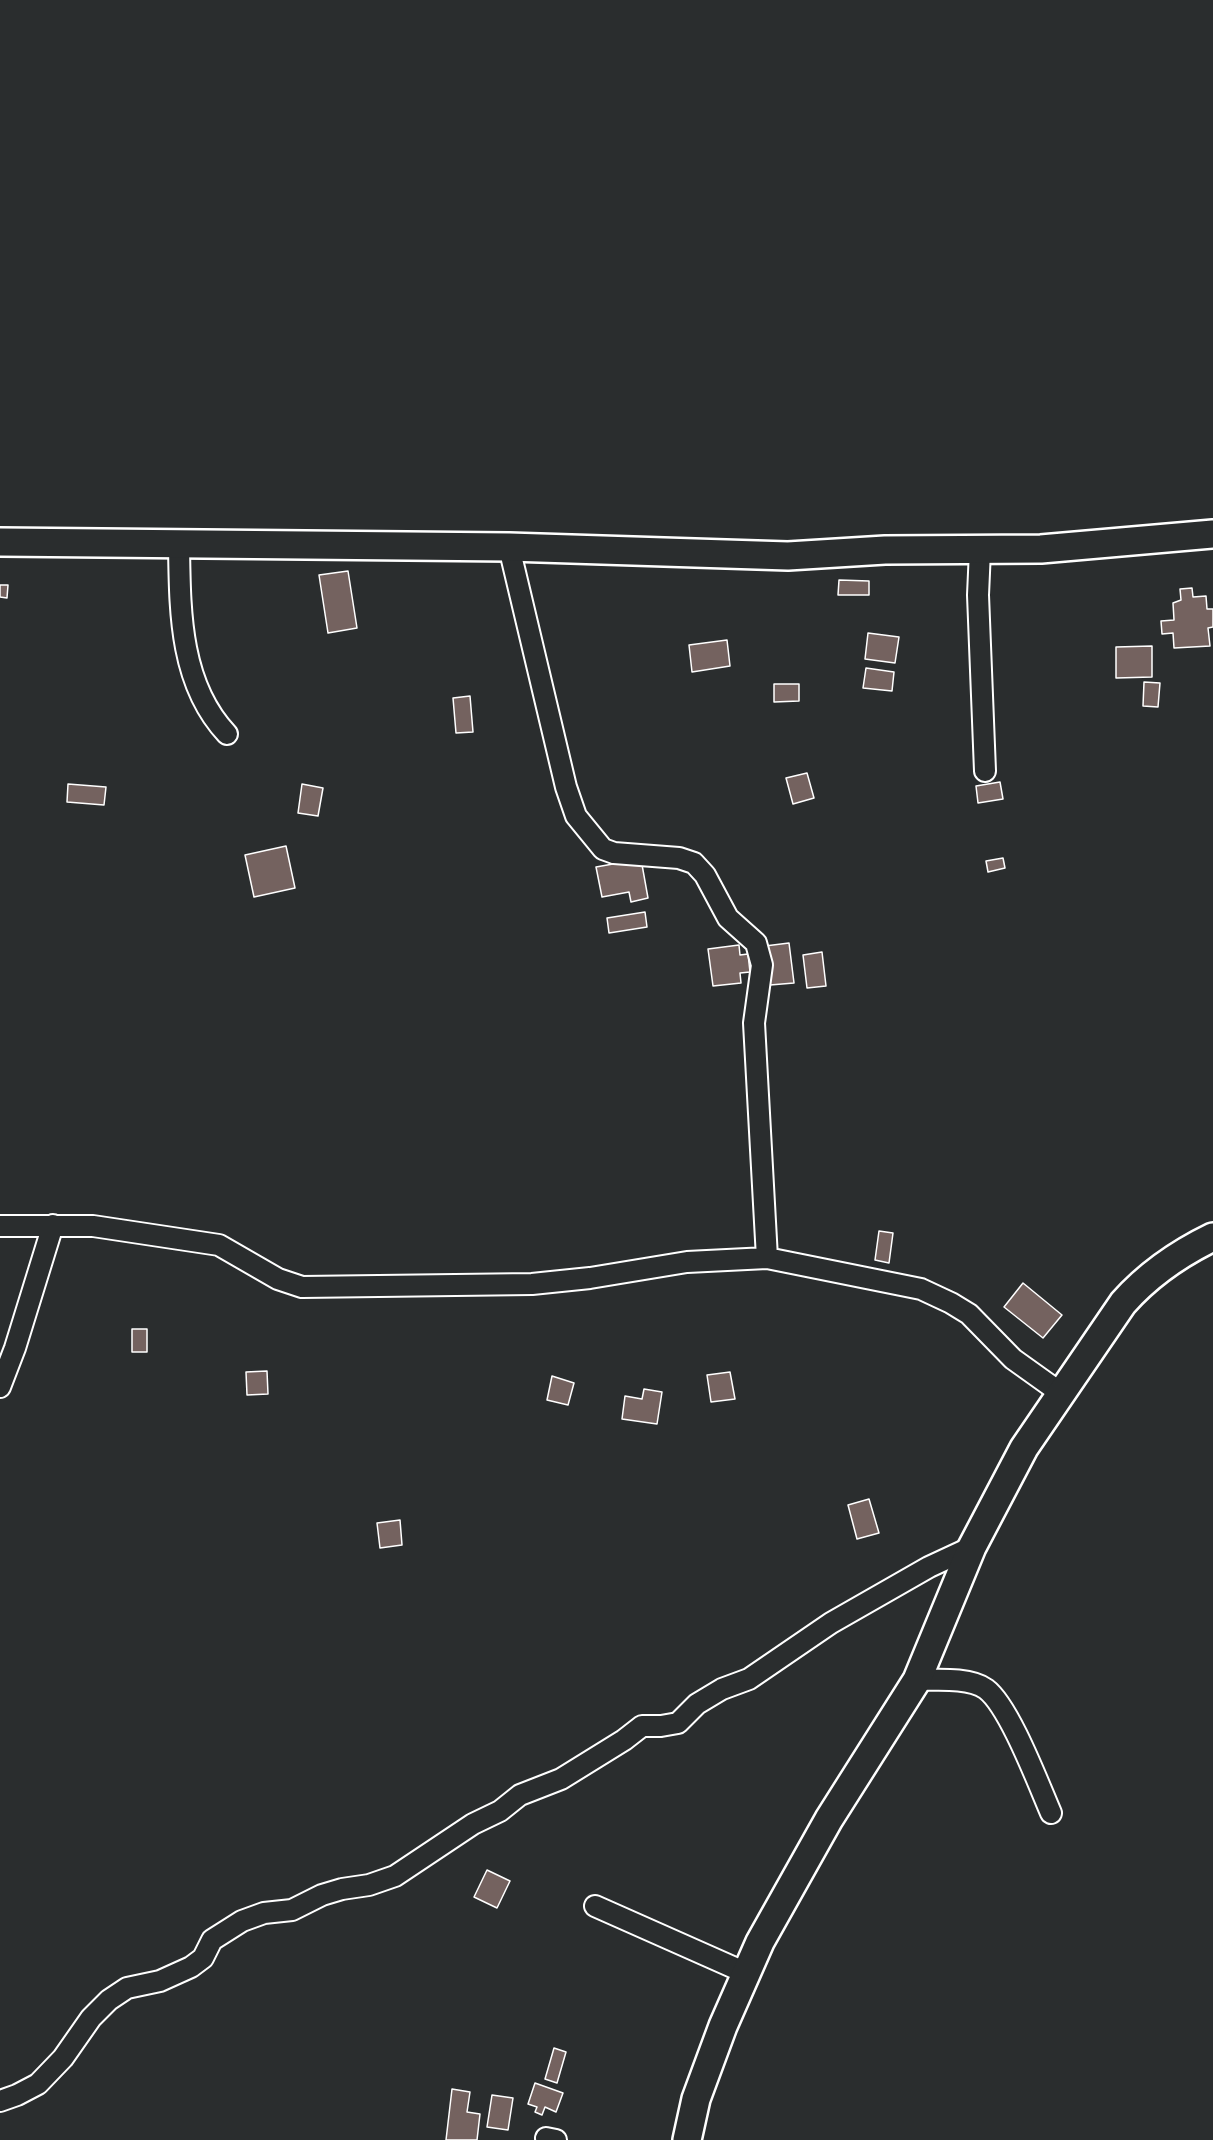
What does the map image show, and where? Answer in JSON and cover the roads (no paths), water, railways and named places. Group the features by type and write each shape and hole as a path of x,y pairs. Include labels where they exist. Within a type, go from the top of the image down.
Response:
{"street":[{"path":"0,542 509,547 788,556 885,550 980,550 1094,545 1213,534"},
{"path":"179,544 180,605 193,678 215,722 226,734"},
{"path":"509,547 566,787 576,816 603,849 614,853 679,858 694,863 705,875 728,918 756,943 762,965 754,1023 767,1258"},
{"path":"980,550 980,658 985,771"},
{"path":"0,1387 15,1348 53,1225"},
{"path":"0,1226 93,1226 219,1245 278,1279 302,1287 531,1284 590,1278 687,1262 767,1258 921,1289 969,1314 1013,1359 1062,1394"},
{"path":"687,2140 700,2089 723,2026 760,1942 829,1819 917,1680 972,1547 1024,1448 1123,1303 1138,1286 1194,1246 1213,1237"},
{"path":"0,2101 38,2084 63,2058 91,2018 109,2000 128,1988 160,1981 191,1967 203,1958 212,1940 242,1921 264,1913 292,1910 322,1895 369,1885 395,1876 473,1824 500,1811 520,1795 561,1779 624,1740 642,1726 678,1723 697,1704 722,1689 749,1678 831,1623 929,1567 972,1547"},
{"path":"917,1680 962,1681 985,1687 997,1700 1007,1717 1051,1813"},
{"path":"595,1906 746,1973"}]}
